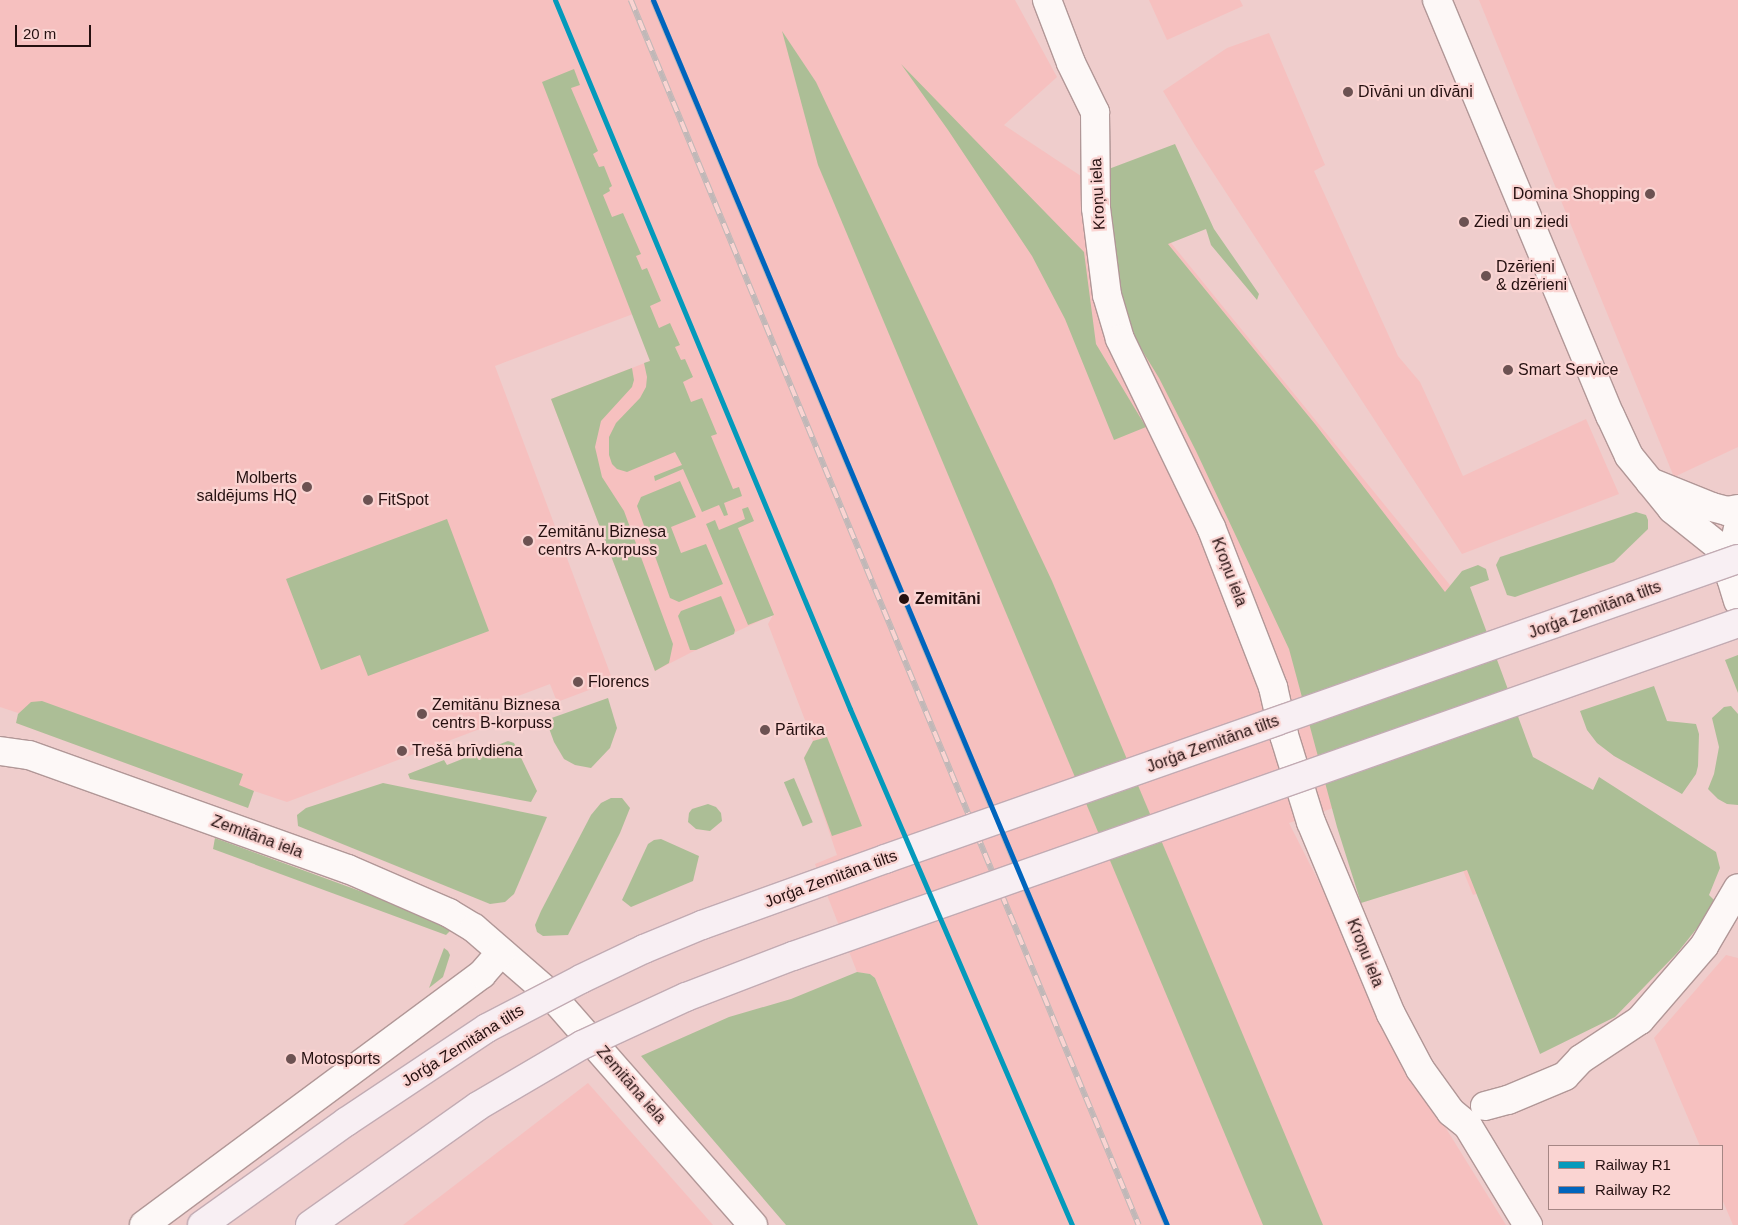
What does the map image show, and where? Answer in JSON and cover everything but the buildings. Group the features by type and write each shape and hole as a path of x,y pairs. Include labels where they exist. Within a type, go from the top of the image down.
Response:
{"main road":[{"name":"Jorģa Zemitāna tilts","path":"202,1225 346,1122 487,1028 581,978 644,949 702,925 885,859 1735,558"},
{"path":"310,1225 478,1106 582,1045 686,997 793,956 1738,623"}],"street":[{"name":"Kroņu iela","path":"1047,0 1072,63 1095,112 1096,208 1107,295 1120,339 1211,527 1273,687 1284,735 1311,822 1390,1014 1420,1069 1451,1112 1477,1116 1528,1225"},
{"path":"1437,0 1610,415 1629,456 1672,509 1735,558"},
{"path":"1650,482 1712,507 1727,511 1738,509"},
{"path":"1738,528 1731,578 1738,602"},
{"name":"Zemitāna iela","path":"0,751 29,755 348,869 450,913 474,928 552,995 753,1225"},
{"path":"1477,1116 1502,1084 1558,1061 1581,1059 1640,1020 1704,946 1738,888"},
{"path":"144,1225 482,974 501,952"}],"shaded area":[{"name":"Zemitāni","path":"0,0 1015,0 1057,77 1004,125 1158,227 1454,590 1522,757 1624,851 1473,895 1425,777 1289,823 1434,1109 1506,1225 978,1225 875,978 870,974 857,972 815,864 837,855 804,758 813,741 768,624 773,615 655,671 551,399 650,361 633,314 495,366 613,681 557,702 550,684 487,708 493,724 287,802 0,707"},
{"path":"1149,0 1240,0 1243,6 1167,40"},
{"name":"Domina Shopping","path":"1479,0 1738,0 1738,447 1674,477"},
{"path":"1269,33 1325,165 1314,171 1398,356 1420,382 1463,476 1586,419 1619,494 1462,554 1195,145 1163,91 1227,48"},
{"path":"1726,955 1738,958 1738,1225 1733,1225 1723,1201 1723,1145 1700,1145 1654,1038"},
{"path":"588,1083 713,1225 403,1225"}],"green space":[{"path":"782,31 816,82 1052,581 1323,1225 1263,1225 818,165"},
{"path":"901,64 1084,252 1096,344 1146,427 1114,440 1065,319 1032,256 948,130"},
{"path":"574,69 580,85 571,88 598,151 593,154 599,167 604,166 612,186 609,188 610,191 603,195 612,217 623,213 641,254 636,256 642,270 647,268 661,301 650,306 659,328 670,323 680,345 675,347 681,360 685,359 693,377 683,382 691,402 702,398 717,434 711,436 733,489 739,487 742,496 724,503 728,515 724,516 719,505 702,512 683,469 655,481 654,476 682,465 675,452 627,472 617,469 612,464 609,455 609,437 616,423 640,398 646,387 647,377 644,363 650,361 542,82"},
{"path":"1175,144 1214,229 1259,294 1257,300 1211,245 1206,229 1168,244 1315,424 1445,592 1462,571 1478,565 1486,569 1489,580 1470,587 1533,757 1593,790 1599,777 1716,852 1720,868 1709,895 1717,903 1678,952 1615,1017 1540,1054 1467,870 1361,903 1337,827 1289,649 1196,451 1159,378 1129,329 1119,306 1106,170"},
{"path":"632,368 634,380 632,387 601,421 595,447 602,477 624,511 673,644 669,663 655,671 551,399"},
{"path":"680,481 696,517 671,527 681,553 706,544 723,584 679,602 670,598 637,506 641,497"},
{"path":"748,507 754,521 738,528 774,615 748,625 706,524 715,520 719,530 745,519 742,509"},
{"path":"1636,512 1646,515 1648,529 1614,562 1515,597 1507,595 1496,565 1500,557"},
{"path":"447,519 489,631 368,676 360,655 321,670 286,579"},
{"path":"721,596 735,630 734,634 696,650 690,650 678,616 681,611"},
{"path":"1738,655 1738,693 1725,660"},
{"path":"1654,686 1667,721 1696,724 1699,734 1696,774 1682,794 1614,756 1597,743 1587,730 1580,711"},
{"path":"608,698 617,728 610,748 591,768 575,765 564,759 554,742 546,720"},
{"path":"42,701 243,774 239,785 254,791 248,808 16,723 18,714 31,702"},
{"path":"1731,706 1738,714 1738,805 1727,804 1718,799 1708,789 1714,774 1719,747 1712,718 1724,707"},
{"path":"827,737 862,826 832,836 804,758 813,741"},
{"path":"508,741 514,743 537,791 531,802 410,779 408,774 444,760 447,765"},
{"path":"794,778 813,822 803,826 784,782"},
{"path":"383,783 547,817 514,894 505,902 490,904 298,826 297,815 306,808"},
{"path":"611,798 622,798 630,808 620,833 568,935 543,936 537,932 535,925 541,911 591,815 601,803"},
{"path":"708,804 716,807 721,813 722,821 710,831 696,829 688,822 689,813 692,809"},
{"path":"215,838 390,902 437,922 450,931 446,935 213,849"},
{"path":"661,839 699,856 693,881 631,907 622,900 648,844 654,840"},
{"path":"444,948 450,955 443,977 429,988"},
{"path":"857,972 870,974 875,978 978,1225 786,1225 641,1056 729,1017 791,999"}],"railway":[{"path":"631,0 1139,1225"},
{"path":"653,0 1167,1225"}],"rail line":[{"name":"R1","path":"555,0 850,709 1072,1225"},
{"name":"R2","path":"653,0 1167,1225"}],"place":[{"name":"Dīvāni un dīvāni","path":"1348,92"},
{"name":"Domina Shopping","path":"1650,194"},
{"name":"Ziedi un ziedi","path":"1464,222"},
{"name":"Dzērieni & dzērieni","path":"1486,276"},
{"name":"Smart Service","path":"1508,370"},
{"name":"Molberts saldējums HQ","path":"307,487"},
{"name":"FitSpot","path":"368,500"},
{"name":"Zemitānu Biznesa centrs A-korpuss","path":"528,541"},
{"name":"Zemitāni","path":"904,599"},
{"name":"Florencs","path":"578,682"},
{"name":"Zemitānu Biznesa centrs B-korpuss","path":"422,714"},
{"name":"Pārtika","path":"765,730"},
{"name":"Trešā brīvdiena","path":"402,751"},
{"name":"Motosports","path":"291,1059"}]}
